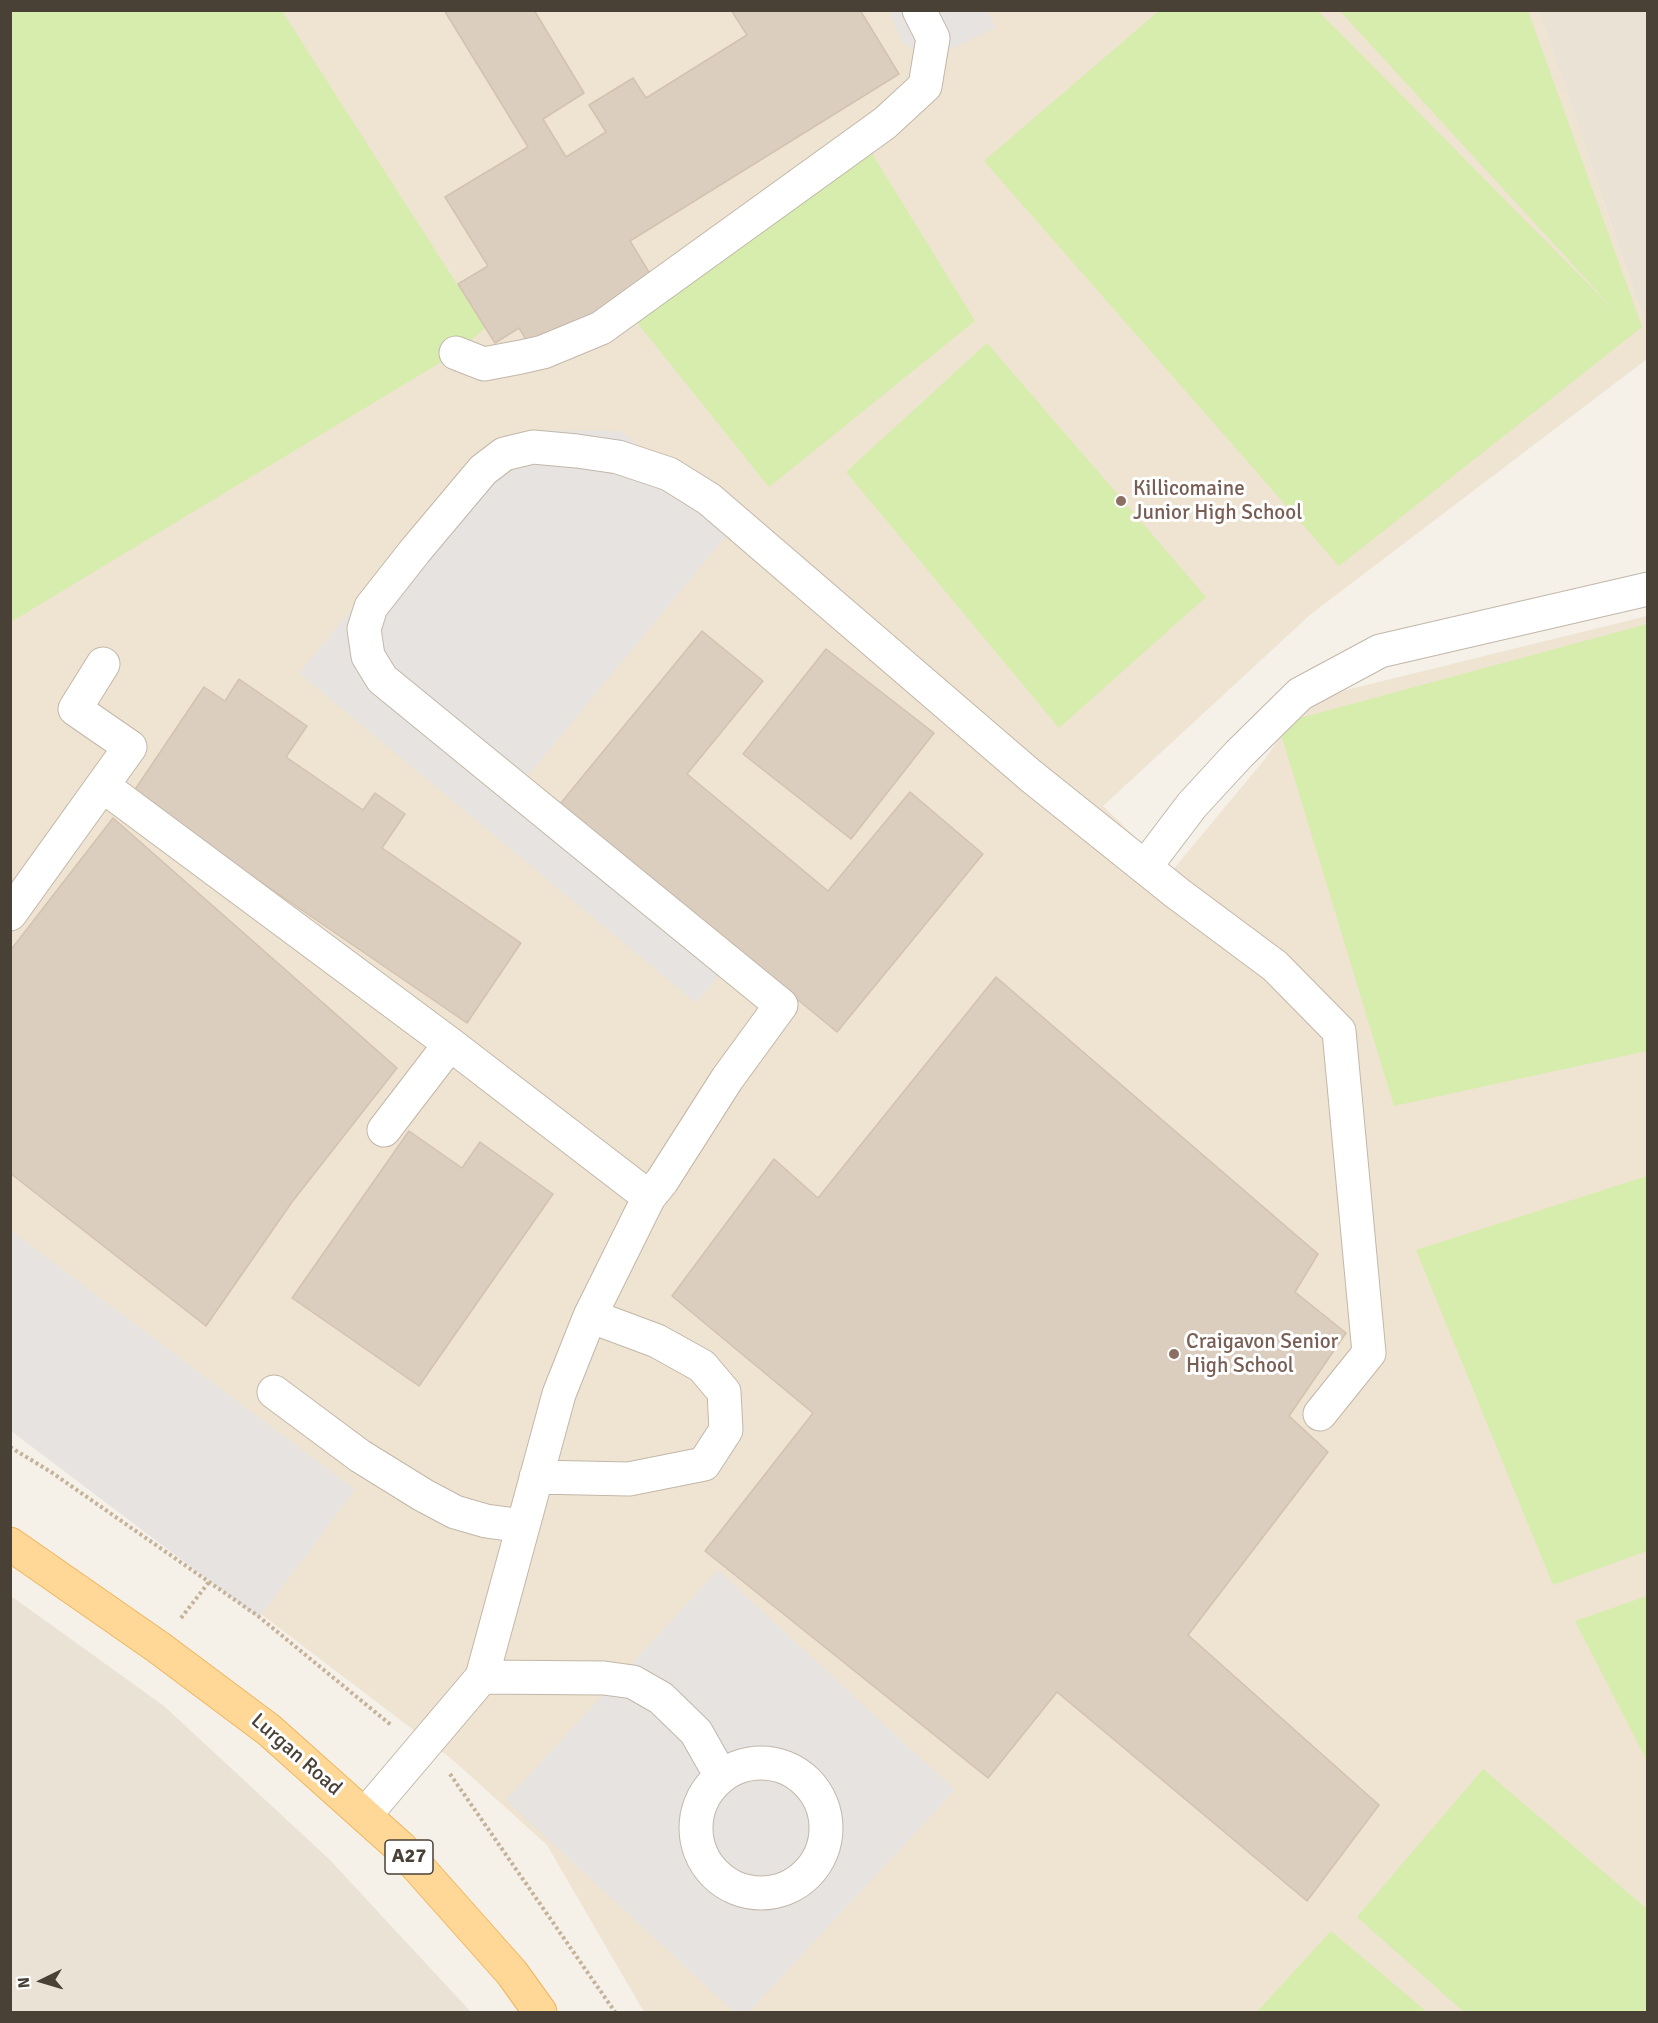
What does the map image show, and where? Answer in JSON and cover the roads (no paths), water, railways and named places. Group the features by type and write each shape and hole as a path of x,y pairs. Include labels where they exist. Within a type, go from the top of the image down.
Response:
{"main road":[{"name":"Lurgan Road","path":"10,1544 258,1720 402,1848 512,1973 540,2013"}],"lane":[{"path":"456,353 484,363 521,357 543,352 601,328 885,123 925,86 933,38 919,10"},
{"path":"365,1815 482,1677 559,1394 590,1316 649,1197 662,1181 727,1079 781,1005 382,679 368,656 364,629 371,607 483,470 504,454 534,447 618,457 669,474 709,499 1031,776 1275,966 1339,1031 1369,1353 1320,1414"},
{"path":"1145,867 1192,805 1239,754 1300,694 1380,651 1647,589"},
{"path":"10,914 130,747 75,709 103,664"},
{"path":"103,786 450,1044 649,1197"},
{"path":"384,1131 450,1044"},
{"path":"536,1477 629,1479 704,1464 726,1430 724,1392 702,1366 657,1341 590,1316"},
{"path":"274,1392 360,1456 423,1495 455,1512 486,1521 523,1526"},
{"path":"482,1677 604,1678 633,1682 660,1698 696,1732 721,1776"}],"place":[{"name":"Killicomaine Junior High School","path":"1121,501"},
{"name":"Craigavon Senior High School","path":"1174,1354"}]}
